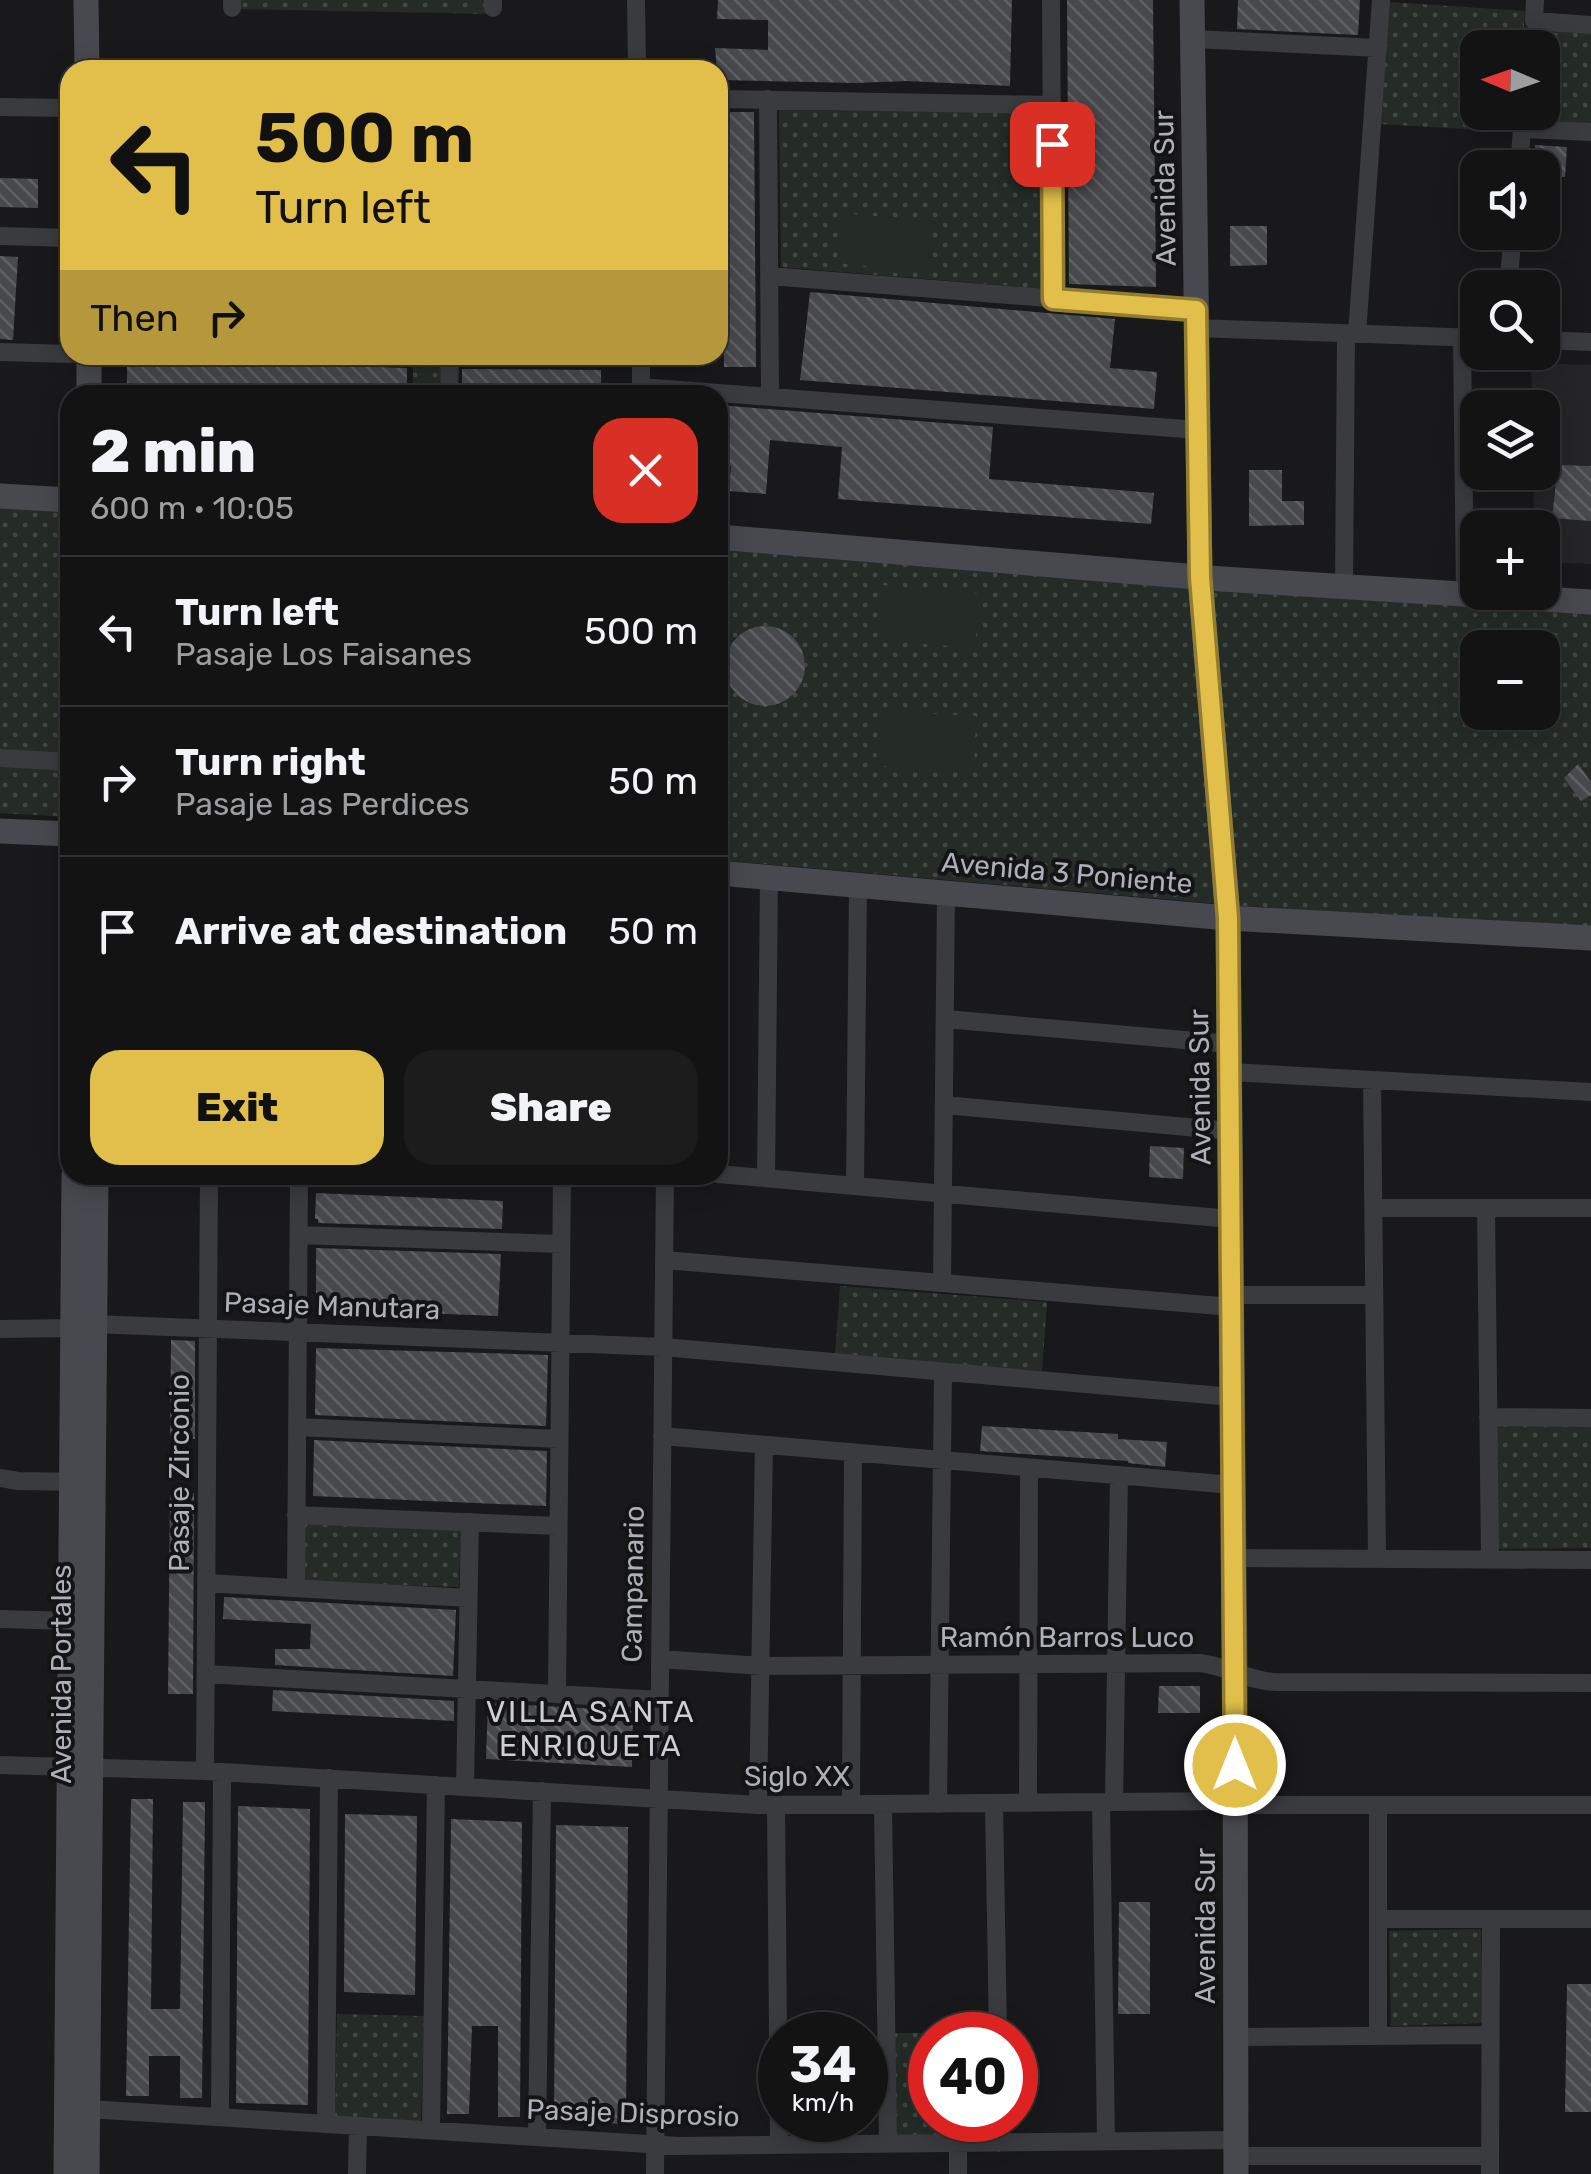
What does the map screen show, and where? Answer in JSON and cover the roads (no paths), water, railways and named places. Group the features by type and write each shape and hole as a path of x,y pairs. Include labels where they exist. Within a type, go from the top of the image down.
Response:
{"street":[{"path":"86,0 87,60"},
{"path":"636,0 637,60"},
{"path":"1050,0 1053,299"},
{"name":"Avenida Sur","path":"1192,0 1200,577 1228,918 1236,2156"},
{"path":"1344,586 1351,334 1381,0"},
{"path":"1535,0 1534,21 1591,25"},
{"path":"1193,39 1378,48"},
{"path":"728,99 1051,105"},
{"path":"768,100 770,396"},
{"path":"0,108 60,108"},
{"path":"1520,150 1522,128 1591,132"},
{"path":"0,236 60,238"},
{"path":"770,276 1053,299 1197,319 1351,334 1460,338"},
{"path":"1560,341 1591,342"},
{"path":"0,352 60,354"},
{"path":"1466,510 1469,370"},
{"path":"728,394 1198,430"},
{"path":"0,496 60,499"},
{"path":"728,538 1460,595"},
{"path":"1560,600 1591,602"},
{"path":"0,758 60,761"},
{"path":"0,830 60,833"},
{"name":"Avenida 3 Poniente","path":"728,875 1228,918 1591,938"},
{"path":"766,1178 769,878"},
{"path":"855,1186 858,885"},
{"path":"942,1283 946,892"},
{"path":"945,1019 1230,1044"},
{"path":"1230,1072 1591,1092"},
{"path":"1372,1080 1377,1559"},
{"path":"944,1105 1231,1131"},
{"path":"728,1175 1231,1219"},
{"name":"Avenida Portales","path":"66,2174 80,1766 83,1326 75,1185"},
{"name":"Avenida Portales","path":"83,1326 95,1185"},
{"name":"Pasaje Zirconio","path":"209,1185 206,1674 214,1771 220,2117"},
{"path":"296,1588 299,1185"},
{"path":"557,1694 562,1185"},
{"name":"Campanario","path":"655,2174 665,1185"},
{"path":"1374,1208 1591,1208"},
{"path":"1486,1208 1490,1560"},
{"path":"299,1235 561,1244"},
{"path":"664,1260 1232,1301 1374,1296"},
{"name":"Pasaje Manutara","path":"0,1329 207,1328 663,1347 1233,1396"},
{"path":"938,1804 943,1372"},
{"path":"1488,1417 1591,1418"},
{"path":"297,1427 560,1439"},
{"path":"662,1436 1233,1486"},
{"path":"764,1445 762,1666 779,2145"},
{"path":"850,1804 854,1452"},
{"path":"1028,1803 1029,1468"},
{"path":"1106,2141 1108,1802 1116,1664 1119,1476"},
{"path":"0,1478 82,1482"},
{"name":"Avenida Portales","path":"82,1482 71,1621 80,1766 87,2174"},
{"path":"296,1516 558,1526"},
{"path":"465,1786 470,1522"},
{"path":"1234,1558 1591,1560"},
{"path":"206,1583 468,1598"},
{"path":"0,1619 71,1621"},
{"name":"Ramón Barros Luco","path":"660,1658 762,1666 1200,1663 1263,1682 1591,1683"},
{"path":"206,1674 660,1700"},
{"name":"Siglo XX","path":"0,1765 214,1771 767,1805 1235,1801 1256,1805 1591,1805"},
{"path":"326,2124 330,1778"},
{"path":"432,2130 436,1785"},
{"path":"537,2137 542,1791"},
{"path":"994,1803 998,2012"},
{"path":"882,1804 888,2144"},
{"path":"1378,1805 1378,2036"},
{"path":"1378,1919 1591,1919"},
{"path":"1490,2165 1491,1919"},
{"path":"1235,2037 1490,2035"},
{"name":"Pasaje Disprosio","path":"88,2109 655,2144 1106,2141 1236,2156 1490,2165"},
{"path":"357,2174 358,2126"},
{"path":"958,2143 958,2174"}],"district":[{"name":"VILLA SANTA ENRIQUETA","path":"591,1729"}]}
